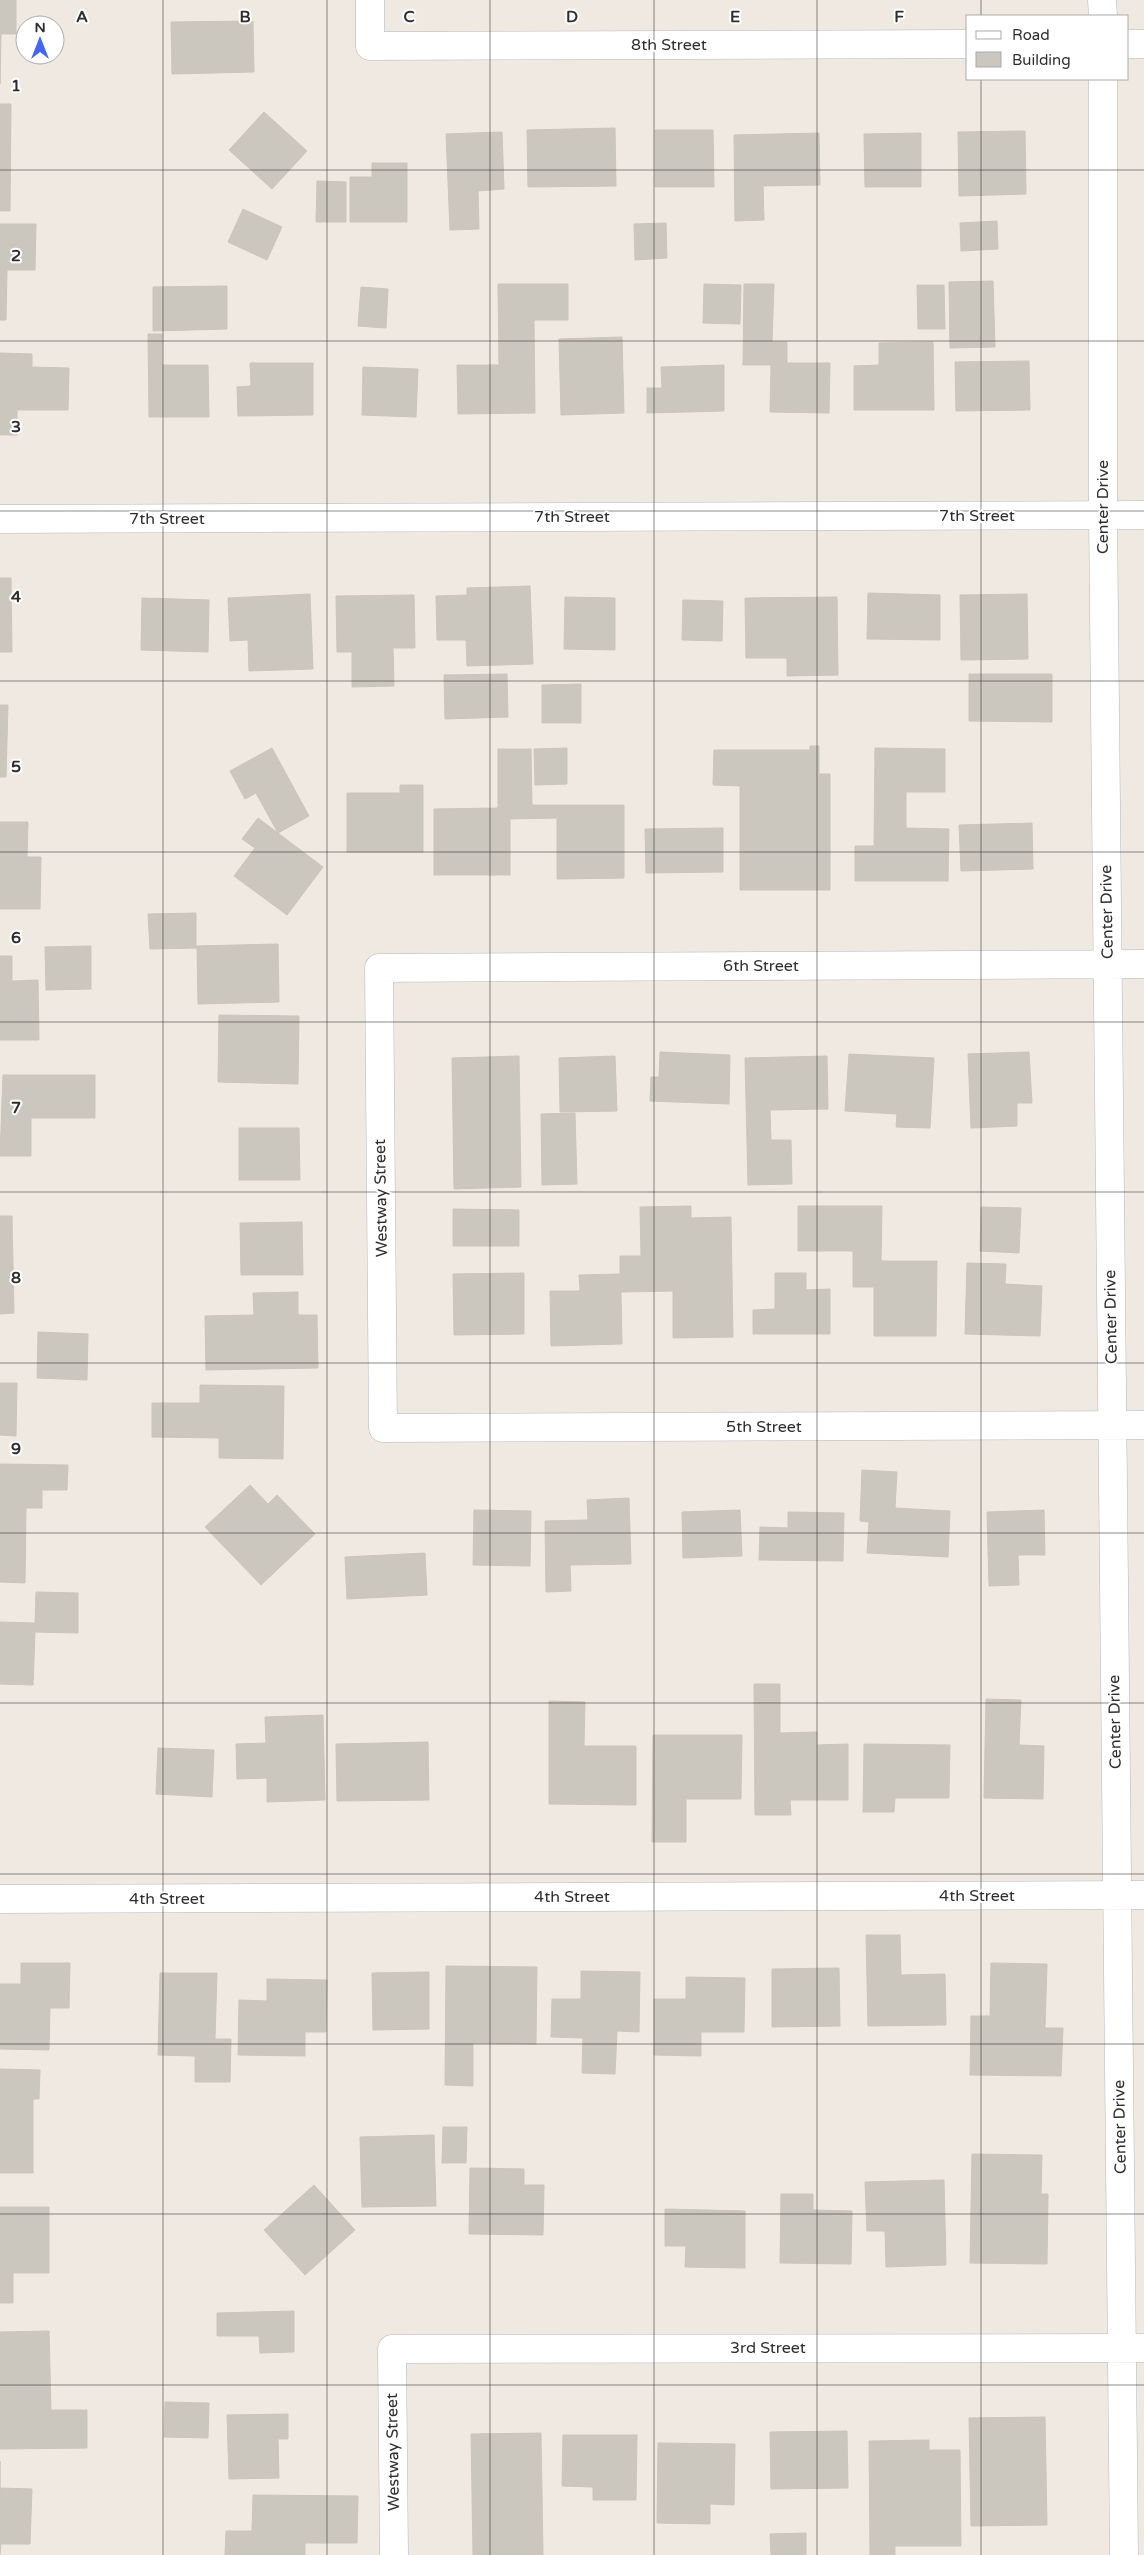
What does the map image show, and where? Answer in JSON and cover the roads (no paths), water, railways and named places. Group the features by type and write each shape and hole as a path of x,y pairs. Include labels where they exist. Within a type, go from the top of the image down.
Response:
{"street":[{"name":"8th Street","path":"370,0 370,46 966,44"},
{"path":"1102,0 1103,15"},
{"path":"1129,44 1144,44"},
{"name":"Center Drive","path":"1103,80 1103,516 1117,1895 1133,2348 1124,2555"},
{"name":"7th Street","path":"0,519 1144,515"},
{"name":"6th Street","path":"379,968 1144,964"},
{"name":"Westway Street","path":"379,968 383,1428"},
{"name":"5th Street","path":"383,1428 1144,1426"},
{"name":"4th Street","path":"0,1899 1144,1895"},
{"name":"3rd Street","path":"392,2349 1133,2348"},
{"name":"Westway Street","path":"392,2349 394,2555"}]}
